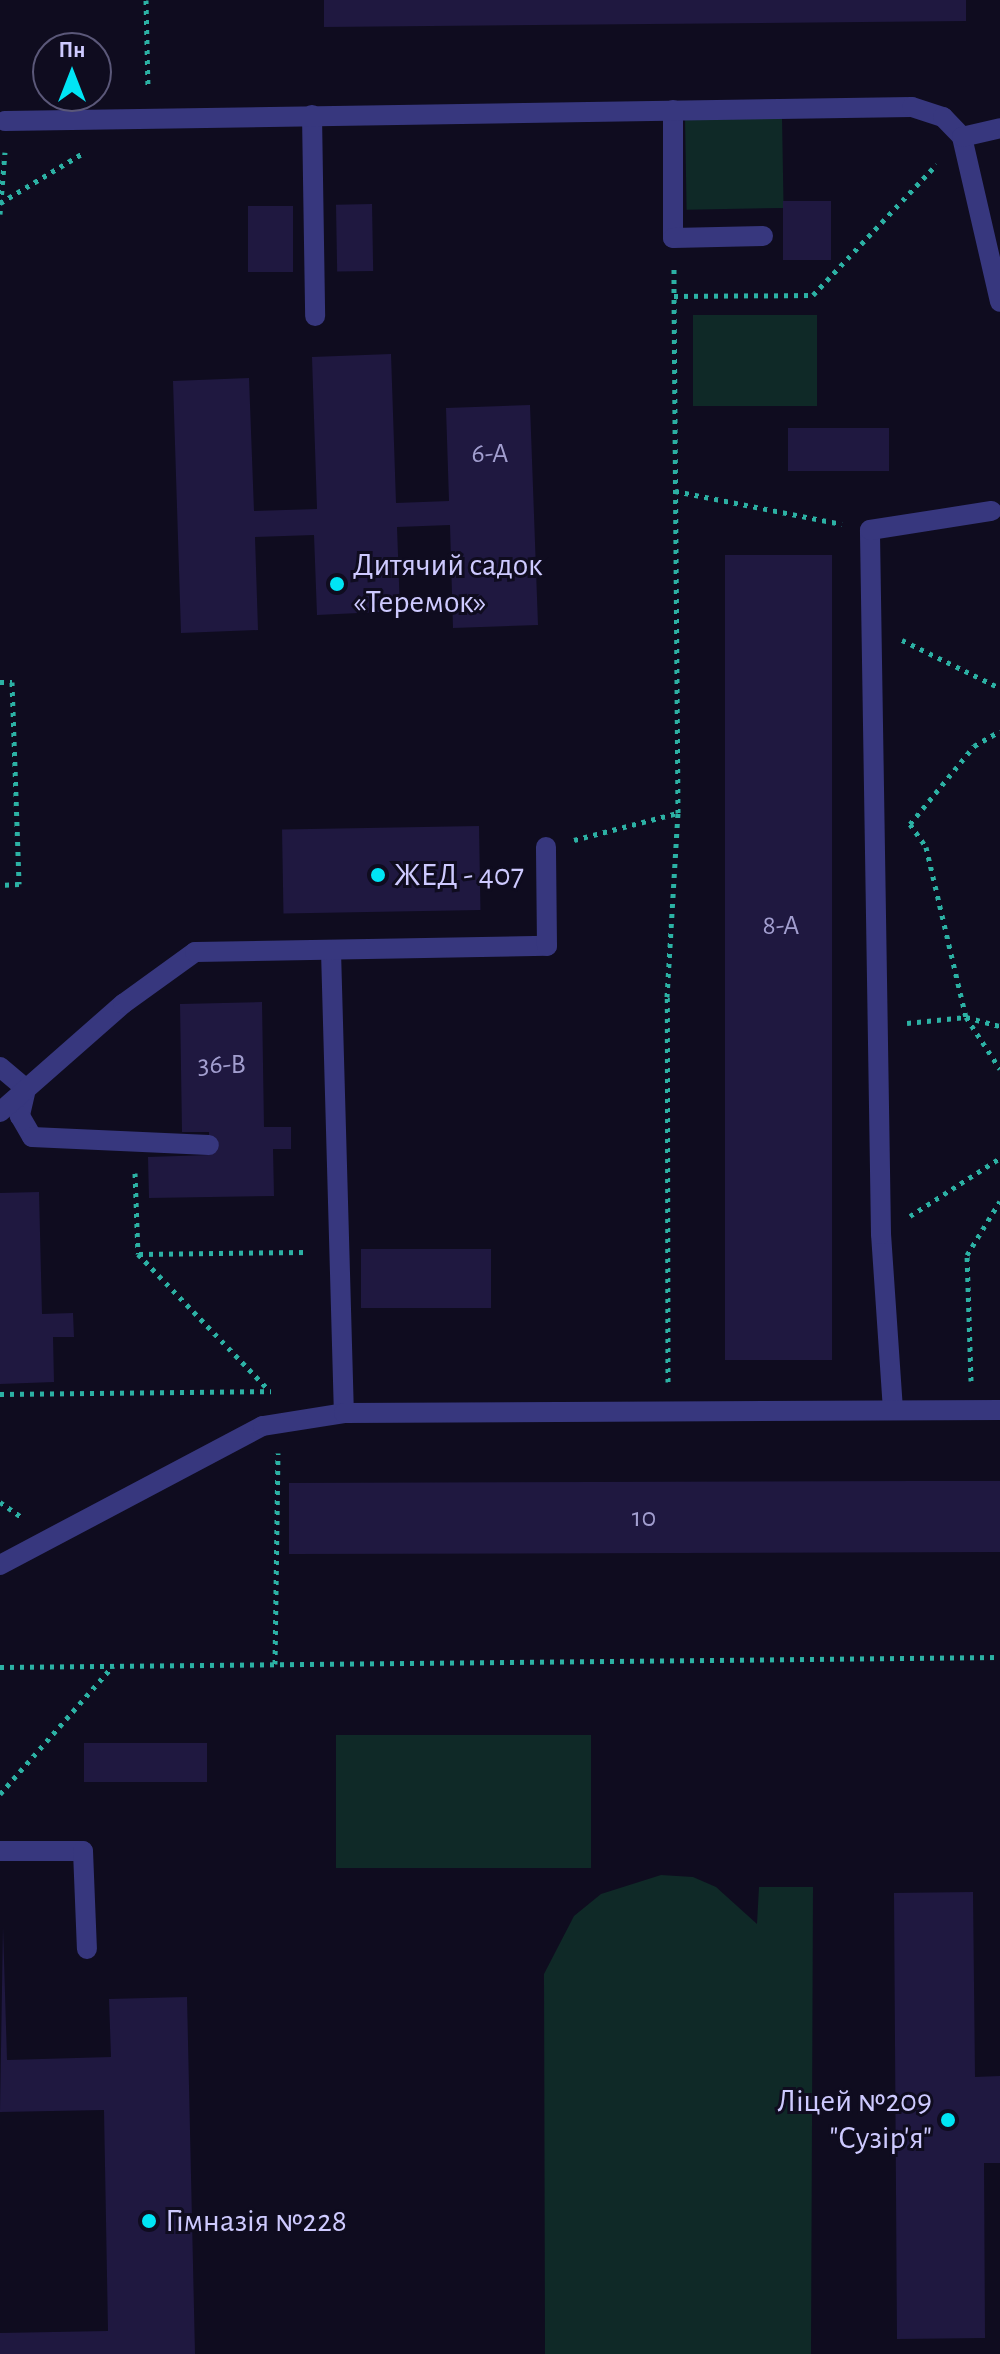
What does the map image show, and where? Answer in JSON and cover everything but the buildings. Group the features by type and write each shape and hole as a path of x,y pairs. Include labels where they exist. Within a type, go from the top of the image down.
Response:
{"lane":[{"path":"5,121 912,107 943,117 962,137 1000,302"},
{"path":"673,110 673,238 763,236"},
{"path":"312,115 315,316"},
{"path":"962,137 1000,128"},
{"path":"893,1410 881,1234 870,530 992,511"},
{"path":"0,1112 123,1004 195,952 547,946 546,847"},
{"path":"331,951 344,1413"},
{"path":"0,1067 26,1089"},
{"path":"26,1089 20,1116 32,1137 209,1145"},
{"path":"0,1565 279,1423 344,1413 1000,1410"},
{"path":"0,1851 83,1851 87,1949"}],"path":[{"path":"146,0 148,117"},
{"path":"0,214 5,197 5,121"},
{"path":"674,296 813,295 962,137"},
{"path":"0,203 5,197 96,146"},
{"path":"668,1412 667,997 678,813 673,238"},
{"path":"675,491 870,530"},
{"path":"873,607 909,648 1000,688"},
{"path":"0,682 12,682 19,884 0,885"},
{"path":"875,862 974,746 1000,731"},
{"path":"546,847 678,813"},
{"path":"910,824 926,847 966,1017 1000,1069"},
{"path":"878,1026 966,1017 1000,1026"},
{"path":"134,1144 138,1254 270,1390"},
{"path":"881,1234 1000,1158"},
{"path":"972,1410 967,1255 1000,1201"},
{"path":"138,1254 341,1252"},
{"path":"0,1394 270,1390 285,1395"},
{"path":"275,1664 279,1423"},
{"path":"0,1667 1000,1657"},
{"path":"0,1794 113,1666"}],"green space":[{"path":"782,117 784,208 687,210 685,119"},
{"path":"693,315 817,315 817,406 693,406"},
{"path":"336,1735 591,1735 591,1868 336,1868"},
{"path":"661,1875 693,1877 716,1887 757,1924 759,1887 813,1887 811,2354 545,2354 544,1974 574,1916 601,1894"}],"place":[{"name":"Дитячий садок «Теремок»","path":"337,584"},
{"name":"ЖЕД - 407","path":"378,875"},
{"name":"Ліцей №209 \"Сузір'я\"","path":"948,2120"},
{"name":"Гімназія №228","path":"149,2221"}]}
